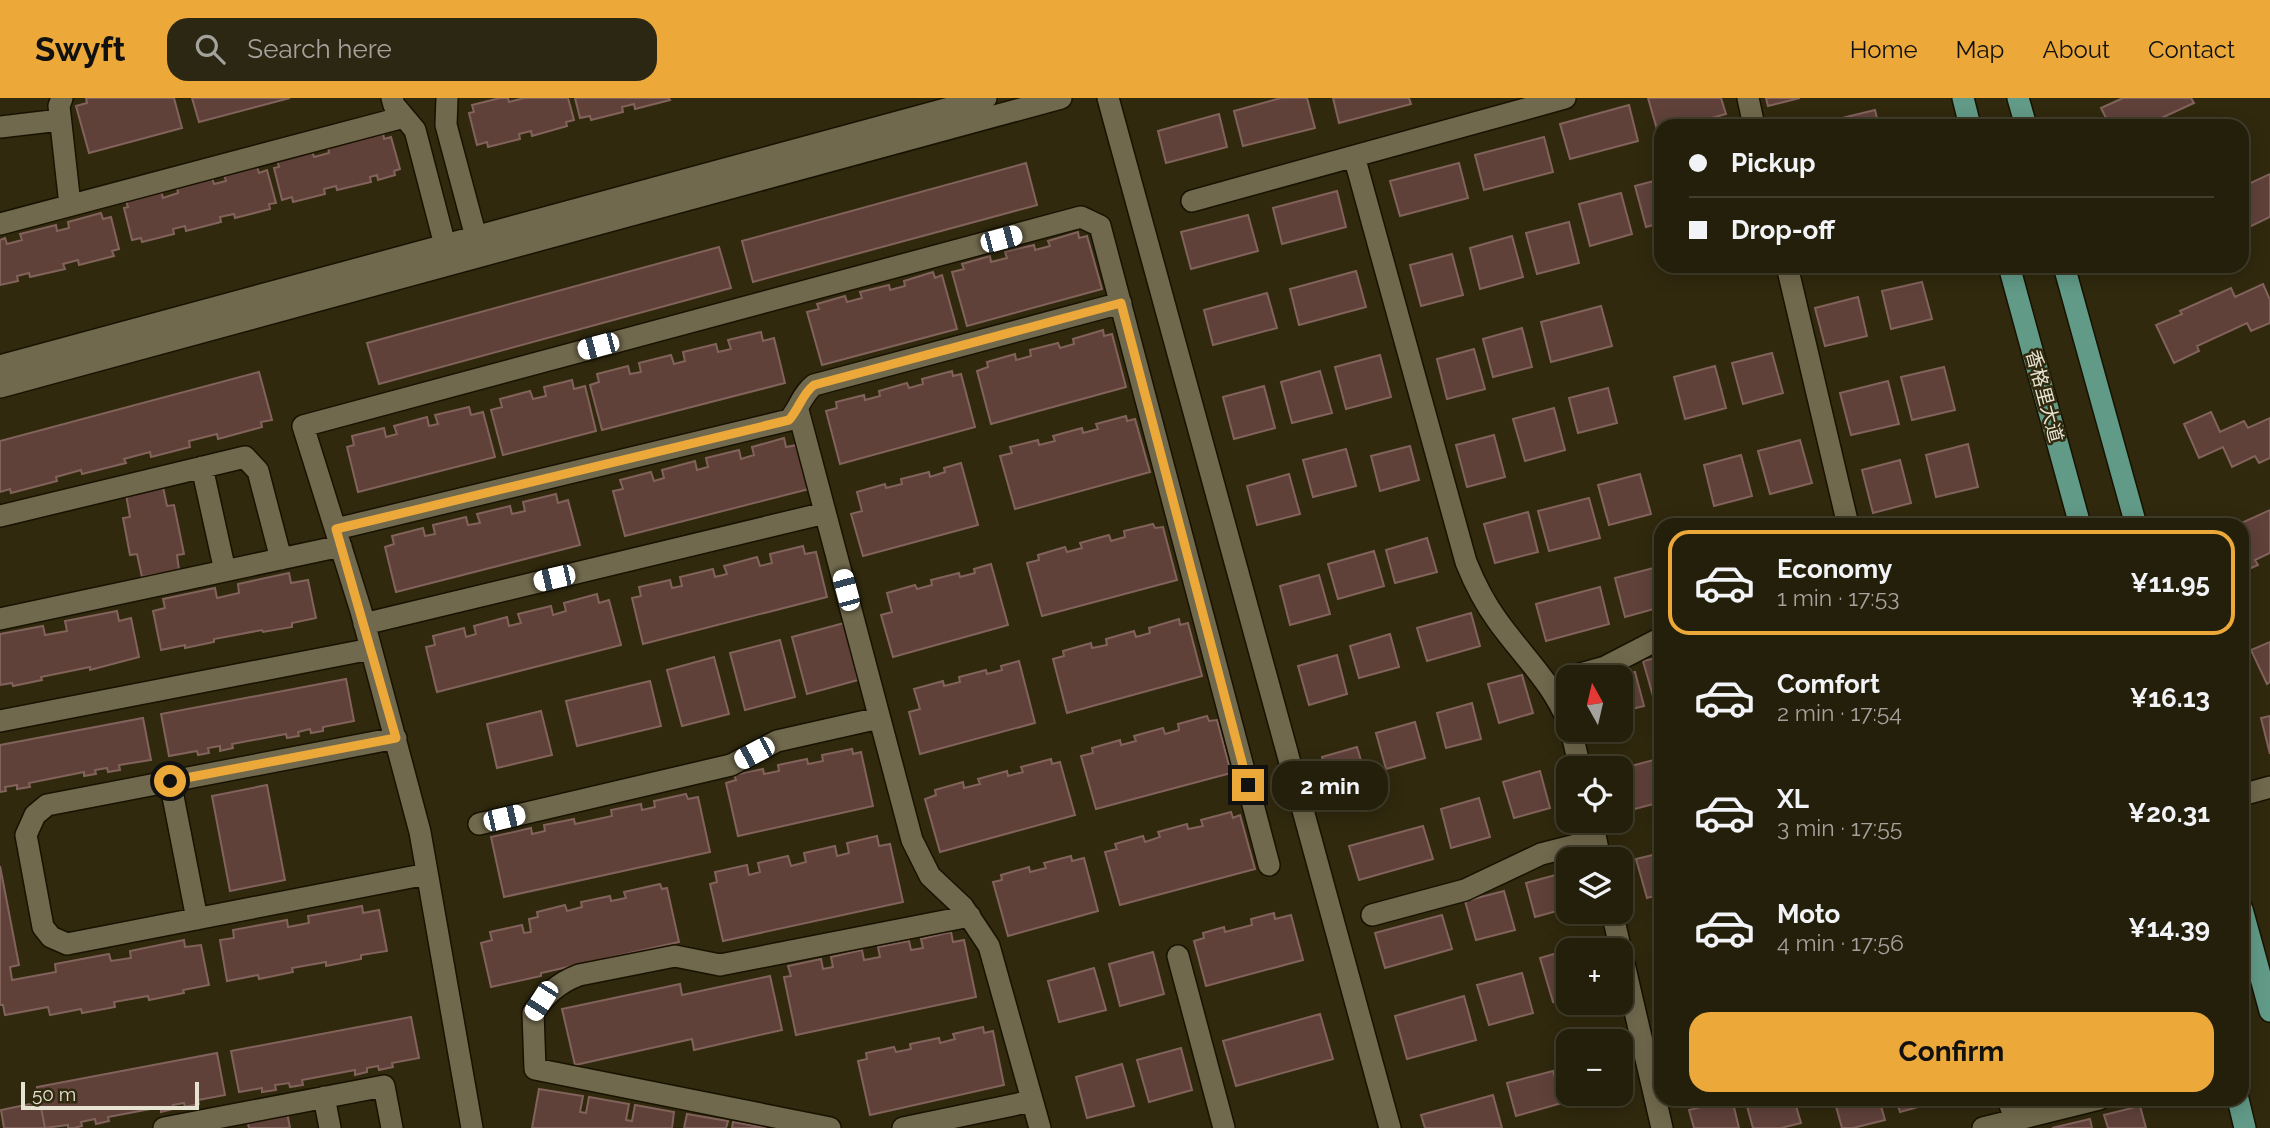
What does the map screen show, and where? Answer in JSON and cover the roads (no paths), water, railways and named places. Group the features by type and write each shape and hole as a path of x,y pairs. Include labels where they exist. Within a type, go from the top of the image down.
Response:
{"main road":[{"path":"1963,98 1968,119"},
{"path":"2018,98 2024,119"},
{"name":"香格里大道","path":"2011,273 2078,518"},
{"path":"2066,273 2134,518"},
{"path":"2249,934 2270,1011"},
{"path":"2240,1106 2245,1128"}],"street":[{"path":"62,98 59,106 60,120 70,205"},
{"path":"392,98 394,105 415,130 445,246"},
{"path":"0,366 986,98"},
{"path":"0,387 1061,98"},
{"path":"1108,98 1390,1128"},
{"path":"1192,201 1565,98"},
{"path":"1748,98 1752,119"},
{"path":"0,224 406,120 416,125 432,124 449,102"},
{"path":"449,102 446,125 476,237"},
{"path":"0,127 60,120"},
{"path":"1354,156 1466,562 1486,605 1547,684 1556,700"},
{"path":"472,1128 420,832 372,649 303,426 1081,217 1100,226 1269,865"},
{"path":"1789,273 1846,518"},
{"path":"0,619 281,559 339,537 789,420 798,410 806,391 814,385 1121,303"},
{"path":"798,410 912,840 930,876 947,890 970,916 989,946 1040,1128"},
{"path":"0,516 245,457 258,471 281,559"},
{"path":"202,467 225,570"},
{"path":"364,624 825,513"},
{"path":"1609,665 1654,642"},
{"path":"0,721 372,649"},
{"path":"1547,684 1556,682"},
{"path":"479,824 731,765 777,741 879,718"},
{"path":"396,738 47,805 35,815 26,835 43,927 51,937 67,944 427,874"},
{"path":"170,781 197,919"},
{"path":"2249,792 2270,787"},
{"path":"1373,915 1465,890 1541,854 1596,840"},
{"path":"830,1128 535,1069 533,1013 552,990 579,975 675,956 720,965 970,916"},
{"path":"1615,924 1654,1093"},
{"path":"1178,956 1224,1128"},
{"path":"164,1128 384,1086 392,1128"},
{"path":"324,1097 330,1128"},
{"path":"903,1128 1032,1101"},
{"path":"1657,1106 1662,1128"},
{"path":"2011,1106 2017,1124"},
{"path":"1983,1128 2017,1124 2076,1106"}]}
